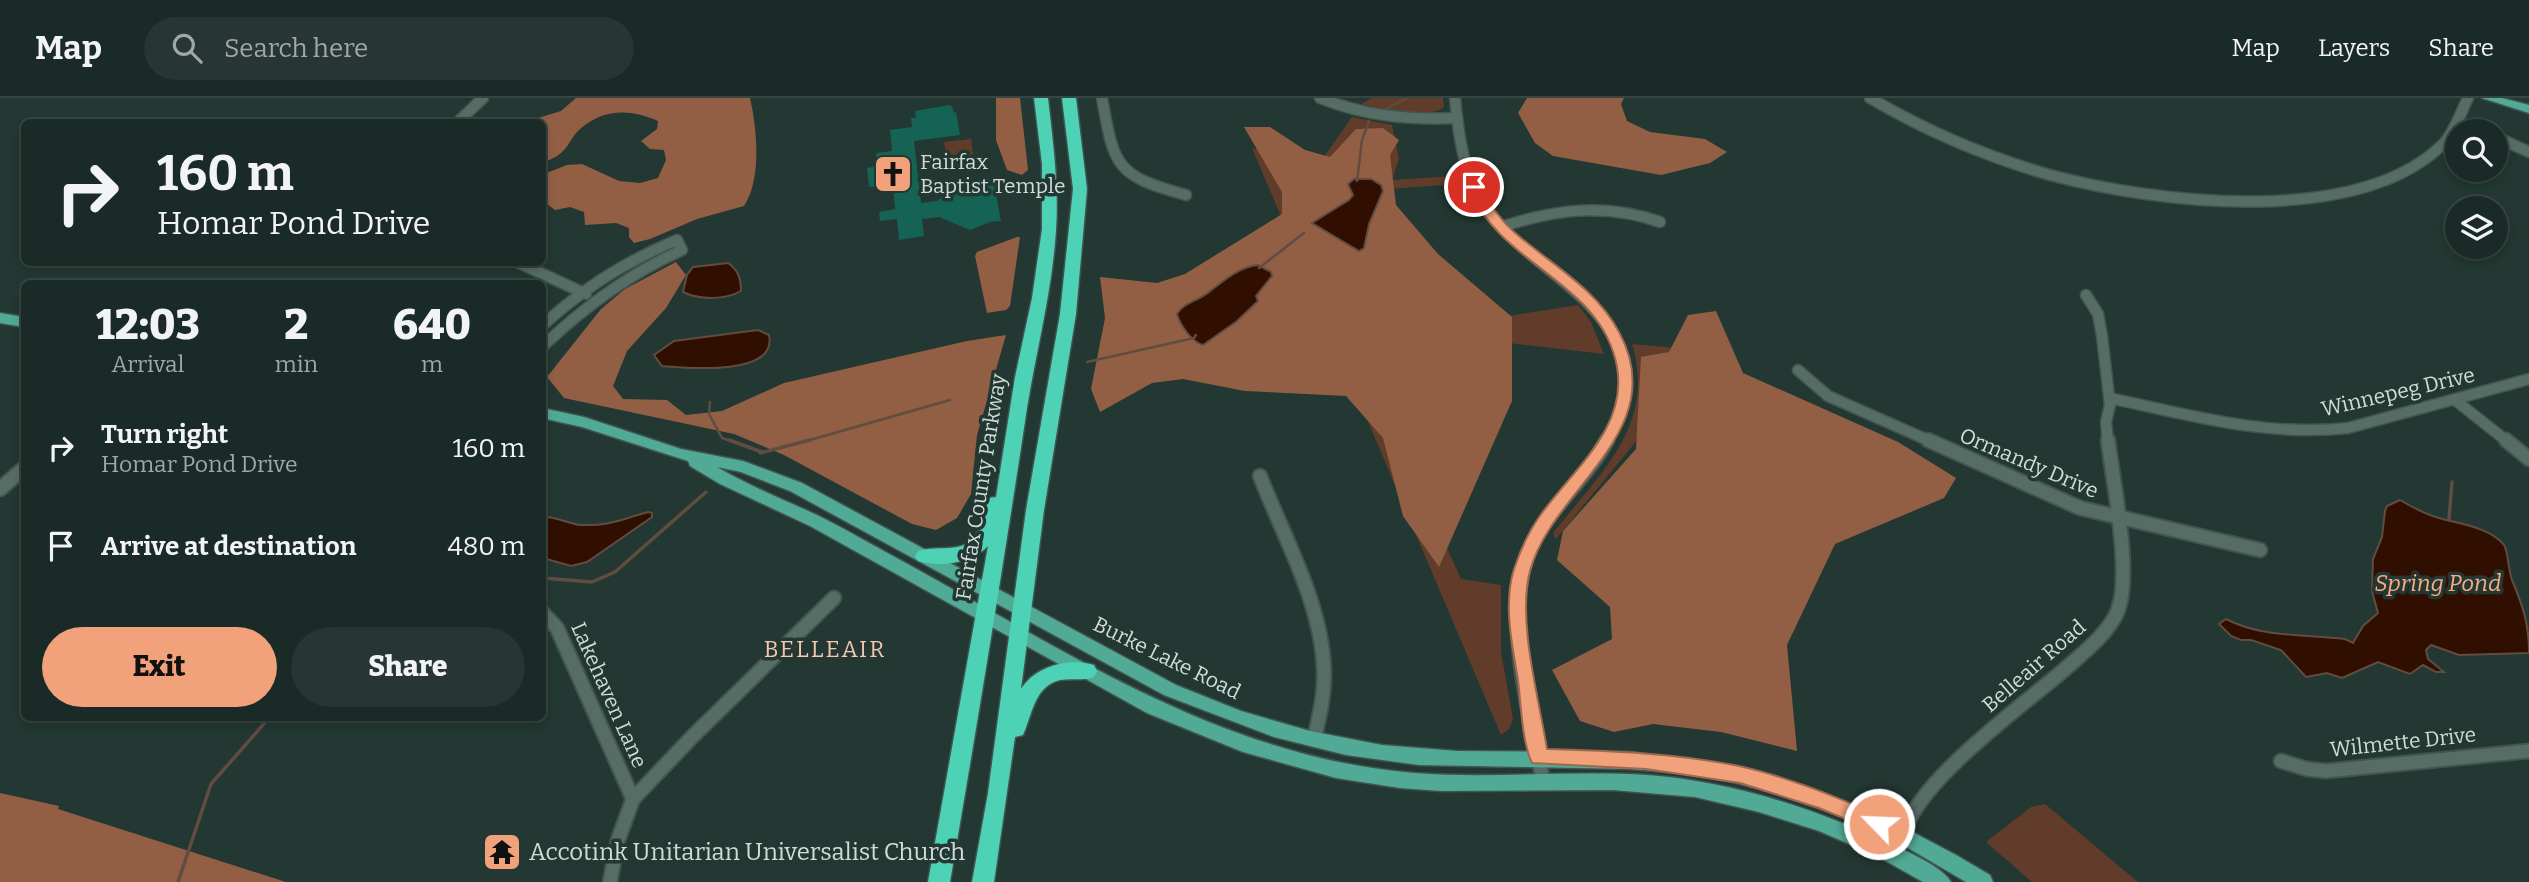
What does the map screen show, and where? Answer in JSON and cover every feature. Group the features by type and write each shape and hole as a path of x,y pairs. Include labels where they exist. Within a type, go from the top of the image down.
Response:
{"highway":[{"name":"Fairfax County Parkway","path":"939,882 990,592 1023,377 1040,298 1049,229 1049,164 1041,98"},
{"path":"983,882 998,793 1035,510 1068,314 1080,189 1069,98"},
{"path":"924,556 950,558 964,553 981,541 986,534 1009,460"},
{"path":"998,793 1027,693 1036,681 1051,674 1066,670 1087,671"}],"main road":[{"path":"2488,98 2529,109"},
{"path":"2520,98 2529,100"},
{"path":"0,318 21,322"},
{"name":"Burke Lake Road","path":"546,414 584,422 680,454 743,467 796,487 1170,690 1226,715 1286,734 1407,756 1456,760 1539,757 1646,761 1740,775 1844,809 1903,835 1983,882"},
{"name":"Burke Lake Road","path":"680,454 726,480 816,522 1153,708 1209,734 1275,755 1400,780 1649,784 1694,789 1780,809 1863,841 1941,882"}],"street":[{"path":"461,119 483,98"},
{"path":"1102,98 1110,144 1121,170 1145,184 1185,195"},
{"path":"1320,98 1356,110 1391,117 1457,118"},
{"path":"1455,98 1457,118 1474,187 1483,206 1501,227 1574,286 1604,319 1620,351 1626,383 1621,414 1615,429 1544,522 1521,572 1519,630 1543,781"},
{"path":"1870,98 1940,135 1986,154 2052,175 2137,192 2229,201 2302,199 2376,184 2424,162 2445,145"},
{"path":"2461,119 2468,98"},
{"path":"2508,142 2529,152"},
{"path":"1501,227 1560,209 1589,206 1626,210 1660,222"},
{"path":"546,323 581,292 627,262 679,245 596,298 546,343"},
{"path":"526,266 596,298"},
{"name":"Belleair Road","path":"1903,835 1908,817 1938,778 2092,646 2112,621 2121,600 2124,574 2122,540 2116,518 2106,422 2110,413 2110,398 2098,314 2086,295"},
{"name":"Ormandy Drive","path":"1798,370 1828,396 2080,509 2260,550"},
{"name":"Winnepeg Drive","path":"2110,398 2257,428 2295,432 2348,428 2529,379"},
{"path":"2455,400 2529,459"},
{"path":"0,489 21,471"},
{"path":"1260,476 1312,600 1322,642 1324,696 1314,740"},
{"path":"610,882 618,840 633,799 692,737 834,598"},
{"name":"Lakehaven Lane","path":"546,616 557,628 633,799"},
{"name":"Wilmette Drive","path":"2281,761 2307,769 2326,771 2529,751"}],"shaded area":[{"path":"576,98 750,98 755,124 756,168 750,195 744,206 697,219 634,243 629,237 629,228 616,223 585,225 584,212 570,207 555,210 546,203 546,173 567,165 582,164 619,181 640,183 658,178 666,160 664,150 650,149 641,141 657,129 658,121 638,114 607,114 588,123 577,132 560,154 546,162 546,119 535,119 561,111"},
{"path":"996,98 1020,98 1028,170 1022,175 1007,170 996,140"},
{"path":"1372,98 1443,98 1444,107 1437,111 1416,113 1361,104"},
{"path":"1527,98 1624,98 1621,104 1627,121 1650,132 1705,139 1727,152 1710,163 1661,175 1553,156 1535,143 1518,113"},
{"path":"1352,117 1392,125 1399,159 1392,180 1455,176 1457,184 1388,189 1371,236 1458,324 1578,305 1591,322 1604,354 1509,343 1403,451 1461,579 1501,585 1501,652 1513,719 1509,729 1501,735 1252,148 1314,171"},
{"path":"1244,127 1270,127 1305,150 1330,157 1356,129 1383,128 1399,140 1390,155 1396,205 1438,254 1512,317 1512,401 1439,567 1403,516 1383,438 1346,396 1245,391 1183,379 1152,383 1100,412 1091,389 1105,318 1100,277 1157,283 1185,274 1282,214 1282,192"},
{"path":"971,139 974,161 947,165 944,142"},
{"path":"1020,237 1010,306 1006,310 987,313 975,256 977,252"},
{"path":"676,262 686,275 666,308 627,351 613,386 623,399 667,400 686,415 722,411 784,383 967,341 1006,335 977,435 971,494 957,518 936,530 912,524 784,455 734,434 564,398 547,377 601,309 625,289"},
{"path":"1716,311 1743,373 1898,442 1956,478 1944,498 1835,544 1787,645 1797,751 1721,732 1653,724 1614,732 1580,721 1552,670 1612,639 1610,607 1557,560 1563,531 1636,449 1641,357 1669,352 1688,315"},
{"path":"1632,344 1710,351 1556,539 1553,533 1605,469 1630,424 1637,400 1638,373"},
{"path":"0,793 59,806 58,809 286,882 0,882"},
{"path":"2045,804 2138,882 2032,882 1986,842 2031,807"}],"water":[{"path":"1354,179 1371,179 1381,185 1383,191 1369,224 1364,248 1359,251 1312,223 1349,200 1353,195 1348,184"},
{"path":"728,263 738,275 741,291 712,298 683,292 687,275 693,267"},
{"path":"1258,265 1271,272 1272,276 1256,296 1258,301 1237,321 1203,345 1195,340 1181,323 1177,314 1180,310 1238,272"},
{"path":"758,330 769,335 768,348 759,358 745,364 709,368 662,366 654,355 674,341"},
{"name":"Spring Pond","path":"2400,500 2430,515 2483,530 2504,545 2511,576 2525,615 2529,653 2459,655 2431,645 2426,650 2428,659 2444,672 2436,672 2423,665 2410,674 2378,662 2342,678 2327,673 2306,677 2281,650 2231,636 2219,624 2226,619 2269,632 2345,639 2353,643 2363,626 2378,613 2372,591 2373,559 2382,537 2387,506"},
{"path":"652,513 652,517 587,562 571,566 546,559 546,517 576,524 616,522"}],"building":[{"name":"Fairfax Baptist Temple","path":"949,105 954,113 956,112 960,135 914,141 921,203 937,201 963,180 981,185 994,184 1001,221 990,222 970,230 939,217 922,219 924,236 899,240 897,219 880,221 879,212 895,209 893,185 869,187 867,168 878,166 876,153 892,151 890,130 912,127 911,118 916,118 915,111"}],"waterway":[{"path":"1386,109 1407,98"},
{"path":"1357,181 1362,140 1369,121"},
{"path":"1259,268 1304,233"},
{"path":"1087,362 1194,338 1196,335"},
{"path":"810,440 950,400"},
{"path":"710,402 709,414 722,438 734,442"},
{"path":"729,440 762,452"},
{"path":"760,453 810,440"},
{"path":"803,442 810,440"},
{"path":"2449,519 2452,482"},
{"path":"546,578 592,582 615,572 706,492"},
{"path":"178,882 211,784 266,721"}],"place":[{"name":"Fairfax Baptist Temple","path":"893,174"},
{"name":"Accotink Unitarian Universalist Church","path":"502,852"}],"district":[{"name":"BELLEAIR","path":"825,649"}],"route":[{"path":"1474,187 1483,206 1506,233 1569,281 1604,319 1620,351 1626,383 1621,414 1615,429 1544,522 1521,572 1519,630 1539,757 1598,757 1646,761 1740,775 1822,800 1879,824"}]}
